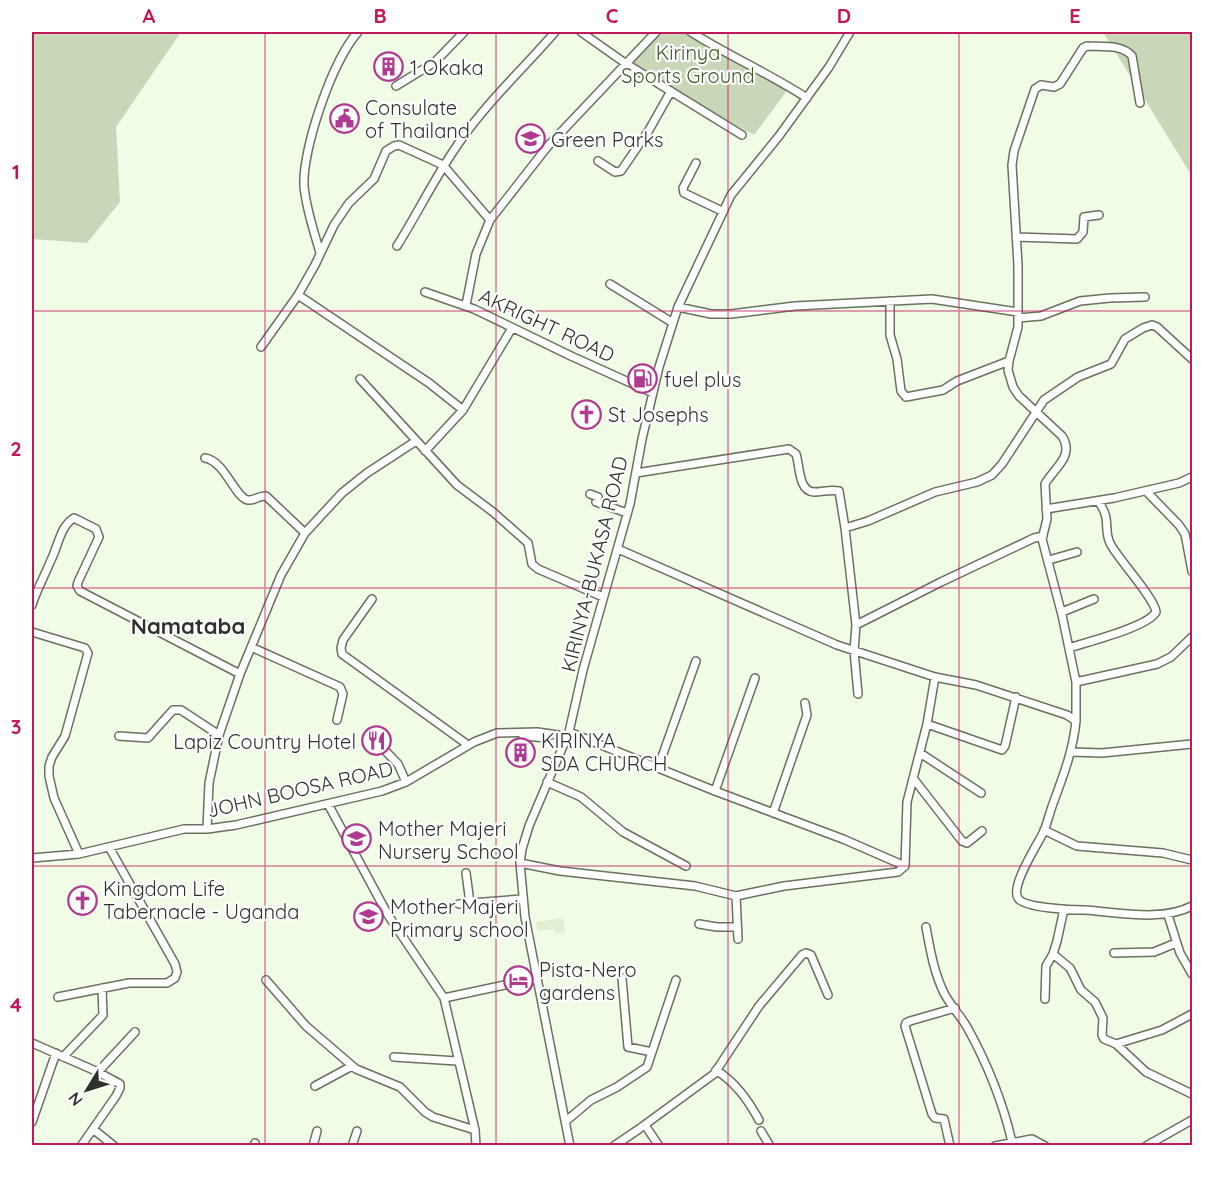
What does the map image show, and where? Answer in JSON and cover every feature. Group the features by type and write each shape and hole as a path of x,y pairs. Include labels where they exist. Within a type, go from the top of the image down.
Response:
{"street":[{"path":"320,253 305,192 304,169 322,100 342,56 358,32"},
{"path":"396,87 435,62 464,32"},
{"path":"397,246 444,165 490,102 555,32"},
{"path":"581,32 625,63 742,135"},
{"path":"466,305 476,255 489,220 548,146 656,32"},
{"path":"691,32 807,98"},
{"name":"KIRINYA-BUKASA ROAD","path":"570,1146 522,899 519,866 525,836 567,737 627,513 653,393 678,307 722,210 736,187 779,136 807,98 850,32"},
{"path":"1140,103 1132,56 1120,48 1087,46 1083,48 1060,84 1054,87 1041,85 1035,89 1012,158 1011,179 1016,237 1018,315 1017,336 1008,370 1019,396 1066,443 1062,463 1045,484 1047,519 1043,536 1062,612 1077,696 1072,752 1044,830 1026,864 1016,894 1021,902 1064,909 1168,915 1192,906"},
{"path":"598,161 615,172 621,171 649,130 671,91"},
{"path":"261,347 298,295 334,225 349,202 374,179 390,147 399,145 444,165 489,220"},
{"path":"696,163 683,188 684,193 722,210"},
{"path":"1016,237 1077,239 1083,231 1084,217 1099,215"},
{"path":"610,284 673,322"},
{"name":"AKRIGHT ROAD","path":"425,292 466,305 653,393"},
{"path":"298,295 429,383 463,410"},
{"path":"678,307 711,314 731,314 795,306 932,299 1018,315 1041,316 1080,301 1145,297"},
{"path":"890,301 890,334 897,359 901,390 906,397 943,390 957,381 1009,361"},
{"path":"845,528 868,521 935,492 984,479 1002,464 1035,411 1047,397 1084,374 1111,364 1125,339 1143,327 1152,325 1157,327 1192,359"},
{"path":"425,451 463,410 512,327"},
{"path":"360,380 457,485 528,543 532,564 538,569 603,597"},
{"path":"207,829 209,783 219,735 240,674 281,575 305,533 350,486 367,472 416,441"},
{"path":"636,472 789,449 796,454 802,483 808,491 836,490 840,493 856,625 854,651 858,694"},
{"path":"205,458 215,461 243,498 251,500 262,495 266,496 305,533"},
{"path":"1046,509 1146,491 1179,483 1192,477"},
{"path":"1146,491 1185,534 1192,571"},
{"path":"590,494 598,497 596,502 627,513"},
{"path":"1069,648 1122,632 1149,620 1156,612 1153,602 1127,570 1109,542 1107,515 1098,501"},
{"path":"32,604 62,532 74,518 96,529 99,537 78,582 77,586 80,591 240,674"},
{"path":"856,625 1035,537 1043,536"},
{"path":"618,549 854,651 935,677 975,685 1016,697 1067,715 1076,721"},
{"path":"1049,560 1077,552"},
{"path":"372,599 343,640 342,654 468,745"},
{"path":"1062,612 1094,599"},
{"path":"32,632 86,648 88,653 65,736 49,766 54,798 79,854"},
{"path":"1076,682 1157,664 1171,657 1192,637"},
{"path":"251,647 340,687 343,694 337,720"},
{"path":"658,768 696,661"},
{"path":"519,866 696,886 733,897 796,885 898,872 904,866 907,802 927,724 935,677"},
{"path":"715,791 755,678"},
{"path":"927,724 1002,750 1005,746 1016,697"},
{"path":"773,813 807,716 805,704"},
{"path":"119,736 148,738 173,710 181,710 219,735"},
{"name":"JOHN BOOSA ROAD","path":"32,858 79,854 151,835 184,829 236,825 382,791 406,782 468,745 497,733 537,732 567,737"},
{"path":"369,734 398,764 406,782"},
{"name":"JOHN BOOSA ROAD","path":"291,815 367,797 416,782 472,746 501,735 567,737"},
{"path":"567,737 658,768 904,866"},
{"path":"567,737 791,824"},
{"path":"1072,752 1102,753 1192,744"},
{"path":"920,753 981,793"},
{"path":"914,778 962,841 967,843 981,831"},
{"path":"547,782 581,797 623,832 686,866"},
{"path":"328,804 388,915 444,998 476,1146"},
{"path":"1044,830 1077,846 1163,853 1192,860"},
{"path":"58,997 129,983 167,983 175,978 177,972 175,964 109,847"},
{"path":"466,873 470,903"},
{"path":"733,897 738,939"},
{"path":"459,904 522,899"},
{"path":"1045,999 1046,966 1053,954 1064,909"},
{"path":"1168,915 1182,958 1192,974"},
{"path":"699,924 737,927"},
{"path":"926,927 932,958 943,992 969,1030 1001,1103 1012,1142"},
{"path":"1114,953 1154,952 1176,943"},
{"path":"614,1146 710,1078 759,1006 802,955 808,953 811,955 828,995"},
{"path":"1053,954 1071,968 1081,990 1095,1002 1103,1018 1102,1035 1107,1042 1116,1044 1162,1030 1192,1014"},
{"path":"444,998 537,978"},
{"path":"622,978 628,1047 652,1052"},
{"path":"266,980 310,1030 352,1066 361,1072 400,1087 433,1117 474,1130"},
{"path":"566,1120 591,1100 643,1072 647,1067 676,980"},
{"path":"32,1122 60,1055 103,1015 102,988"},
{"path":"950,1146 944,1119 935,1118 932,1114 906,1023 955,1008"},
{"path":"99,1072 135,1032"},
{"path":"32,1043 99,1072 118,1082 120,1086 81,1146"},
{"path":"1116,1044 1146,1072 1192,1094"},
{"path":"394,1057 458,1061"},
{"path":"315,1086 352,1066"},
{"path":"716,1070 750,1102 759,1120"},
{"path":"1146,1146 1192,1120"},
{"path":"645,1125 659,1146"},
{"path":"93,1129 114,1146"},
{"path":"313,1146 317,1131"},
{"path":"352,1146 357,1131"},
{"path":"761,1131 770,1146"},
{"path":"995,1146 1035,1140 1045,1146"}],"shaded area":[{"path":"563,918 565,932 555,934 554,929 537,931 536,922"}],"green space":[{"path":"32,32 181,32 116,127 120,202 87,243 32,239"},
{"name":"Kirinya Sports Ground","path":"660,32 695,32 789,88 754,135 625,64"},
{"path":"1103,32 1192,32 1192,176"}],"place":[{"name":"1 Okaka","path":"389,67"},
{"name":"Consulate of Thailand","path":"344,119"},
{"name":"Green Parks","path":"530,139"},
{"name":"fuel plus","path":"643,379"},
{"name":"St Josephs","path":"587,414"},
{"name":"Lapiz Country Hotel","path":"377,741"},
{"name":"KIRINYA SDA CHURCH","path":"520,752"},
{"name":"Mother Majeri Nursery School","path":"357,839"},
{"name":"Kingdom Life Tabernacle - Uganda","path":"82,900"},
{"name":"Mother Majeri Primary school","path":"369,917"},
{"name":"Pista-Nero gardens","path":"518,980"}],"district":[{"name":"Namataba","path":"188,626"}]}
